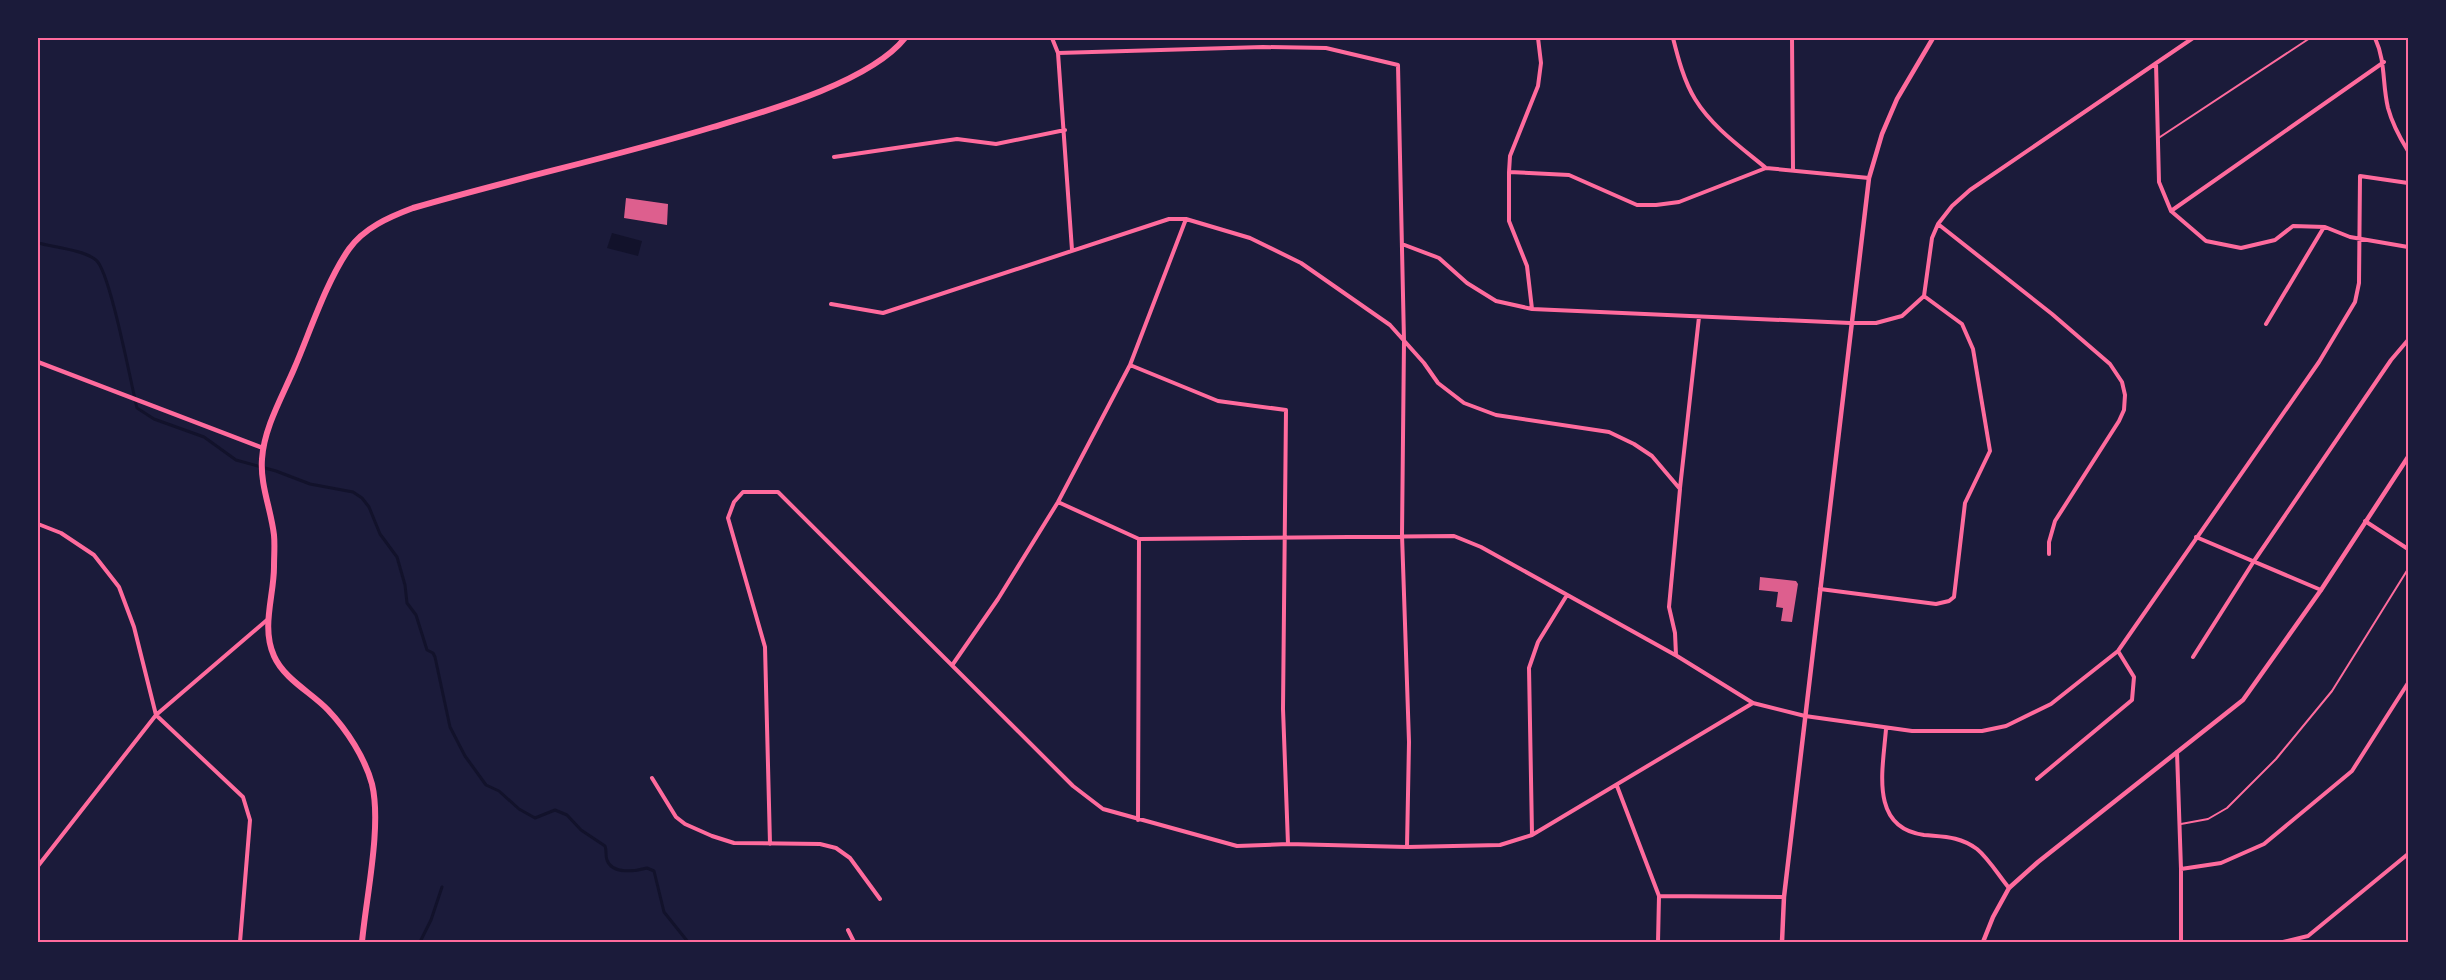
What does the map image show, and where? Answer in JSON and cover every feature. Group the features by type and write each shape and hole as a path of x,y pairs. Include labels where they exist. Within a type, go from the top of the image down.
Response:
{"main road":[{"path":"362,942 375,824 375,800 364,764 347,734 329,711 289,675 274,658 269,640 268,620 274,577 274,535 262,478 263,448 269,428 336,273 350,249 378,223 423,205 668,141 799,100 870,66 895,49 905,38"}],"street":[{"path":"1052,38 1058,53 1065,130 1071,250"},
{"path":"1532,309 1527,266 1509,221 1509,172 1510,156 1538,86 1540,63 1538,38"},
{"path":"1672,38 1681,69 1696,100 1712,120 1767,168"},
{"path":"1792,38 1793,170"},
{"path":"1782,942 1784,897 1850,323 1869,178 1893,108 1934,38"},
{"path":"1402,244 1439,258 1467,283 1496,301 1532,309 1876,323 1902,316 1924,296 1932,238 1938,224 1952,206 1970,190 2193,38"},
{"path":"2375,38 2384,62 2388,106 2395,126 2409,151"},
{"path":"1058,53 1263,47 1326,48 1398,65 1404,341 1402,535 1409,742 1407,847"},
{"path":"2156,62 2159,182 2171,211 2206,241 2241,248 2275,240 2294,226 2325,227 2350,237 2409,247"},
{"path":"2171,211 2384,62"},
{"path":"834,157 957,139 996,144 1065,130"},
{"path":"1509,172 1569,175 1637,205 1656,206 1679,202 1767,168 1869,178"},
{"path":"1058,502 1139,539 1454,536 1481,548 1677,656 1753,703 1805,716 1886,729 1982,731 2006,726 2051,704 2118,651 2319,362 2355,302 2359,283 2360,176 2409,183"},
{"path":"831,304 883,313 1169,219 1186,219 1250,238 1301,263 1390,325 1424,363 1438,383 1464,403 1496,415 1609,432 1652,456 1680,489"},
{"path":"953,664 998,599 1058,502 1130,364 1186,219"},
{"path":"1938,224 2110,364 2122,382 2125,403 2120,421 2055,521 2049,542 2049,554"},
{"path":"2266,324 2325,227"},
{"path":"1820,589 1936,604 1949,601 1954,597 1965,503 1990,450 1973,349 1968,334 1962,324 1924,296"},
{"path":"1677,656 1676,633 1670,607 1680,489 1700,317"},
{"path":"2193,657 2254,561 2391,360 2409,340"},
{"path":"38,362 263,448"},
{"path":"1130,364 1218,401 1286,410 1287,537 1283,710 1288,844"},
{"path":"1983,942 1993,917 2009,888 2038,862 2243,700 2321,590 2364,521 2409,457"},
{"path":"770,843 765,647 728,518 734,502 743,492 778,492 1073,786 1103,809 1237,846 1288,844 1407,847 1500,845 1532,835 1753,703"},
{"path":"2364,521 2409,549"},
{"path":"38,524 61,533 94,555 119,587 134,627 156,715 243,797 250,820 240,942"},
{"path":"2196,537 2321,590"},
{"path":"1138,820 1139,539"},
{"path":"1532,835 1529,668 1538,642 1567,596"},
{"path":"38,866 156,715 268,620"},
{"path":"2037,779 2132,700 2134,677 2118,651"},
{"path":"2181,869 2221,863 2264,844 2352,771 2409,683"},
{"path":"1886,729 1882,793 1887,814 1899,826 1922,835 1952,837 1977,850 2009,888"},
{"path":"2177,752 2181,942"},
{"path":"652,778 676,817 685,824 734,843 820,844 836,848 850,858 880,899"},
{"path":"1617,786 1659,896 1658,942"},
{"path":"2283,942 2308,936 2409,854"},
{"path":"1659,896 1784,897"},
{"path":"848,930 854,942"}],"lane":[{"path":"2157,140 2310,38"},
{"path":"2178,824 2208,819 2227,808 2276,759 2332,691 2409,569"}],"shaded area":[{"path":"612,233 642,241 638,256 607,248"}],"building":[{"path":"626,198 668,204 667,225 624,218"},
{"path":"1760,577 1796,581 1798,584 1792,622 1781,621 1783,608 1776,607 1778,592 1759,590"}],"waterway":[{"path":"38,243 84,254 96,260 102,269 114,305 137,408 154,419 204,437 236,460 276,471 310,484 353,492 362,498 369,507 380,534 397,557 405,585 407,603 416,615 427,650 435,657 450,727 465,756 486,785 499,791 519,809 535,818 555,810 567,815 581,830 605,846 607,860 614,868 625,871 647,868 654,871 664,912 688,942"},
{"path":"420,942 431,920 442,887"}]}
